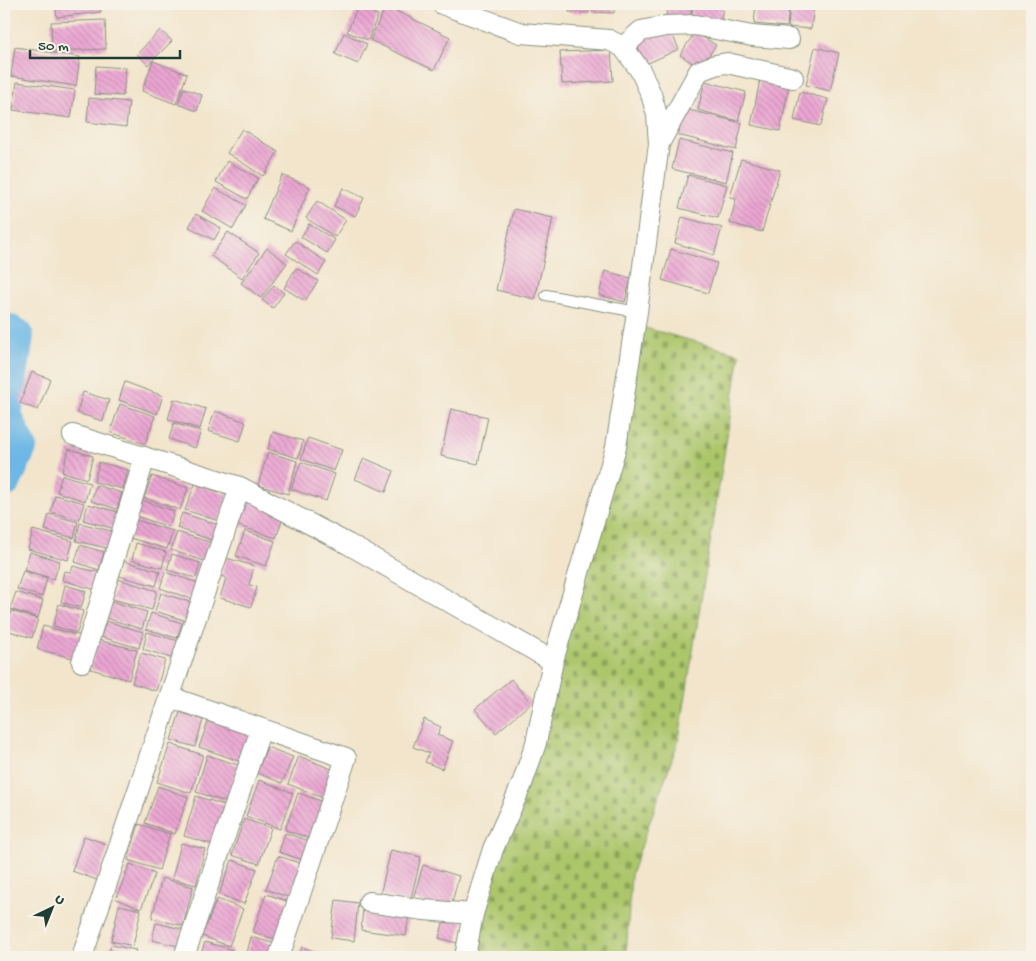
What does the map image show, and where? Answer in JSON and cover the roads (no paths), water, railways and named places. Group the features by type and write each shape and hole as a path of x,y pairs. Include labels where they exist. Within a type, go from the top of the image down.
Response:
{"street":[{"path":"442,4 520,33 609,40 623,47 640,70 651,94 657,115 659,144 637,312 616,447 553,661 536,743 522,784 493,849 473,914 465,957"},
{"path":"623,47 641,31 666,26 695,25 752,36 789,39"},
{"path":"659,144 699,71 715,64 727,63 793,78"},
{"path":"73,435 240,487 348,544 553,661"},
{"path":"82,662 145,457"},
{"path":"82,957 240,487"},
{"path":"170,697 346,758 279,957"},
{"path":"184,957 261,729"},
{"path":"369,902 424,910 473,914"}],"lane":[{"path":"546,295 637,312"}],"waterway":[{"path":"4,330 16,336 4,415"},
{"path":"4,416 19,447 4,480"}]}
